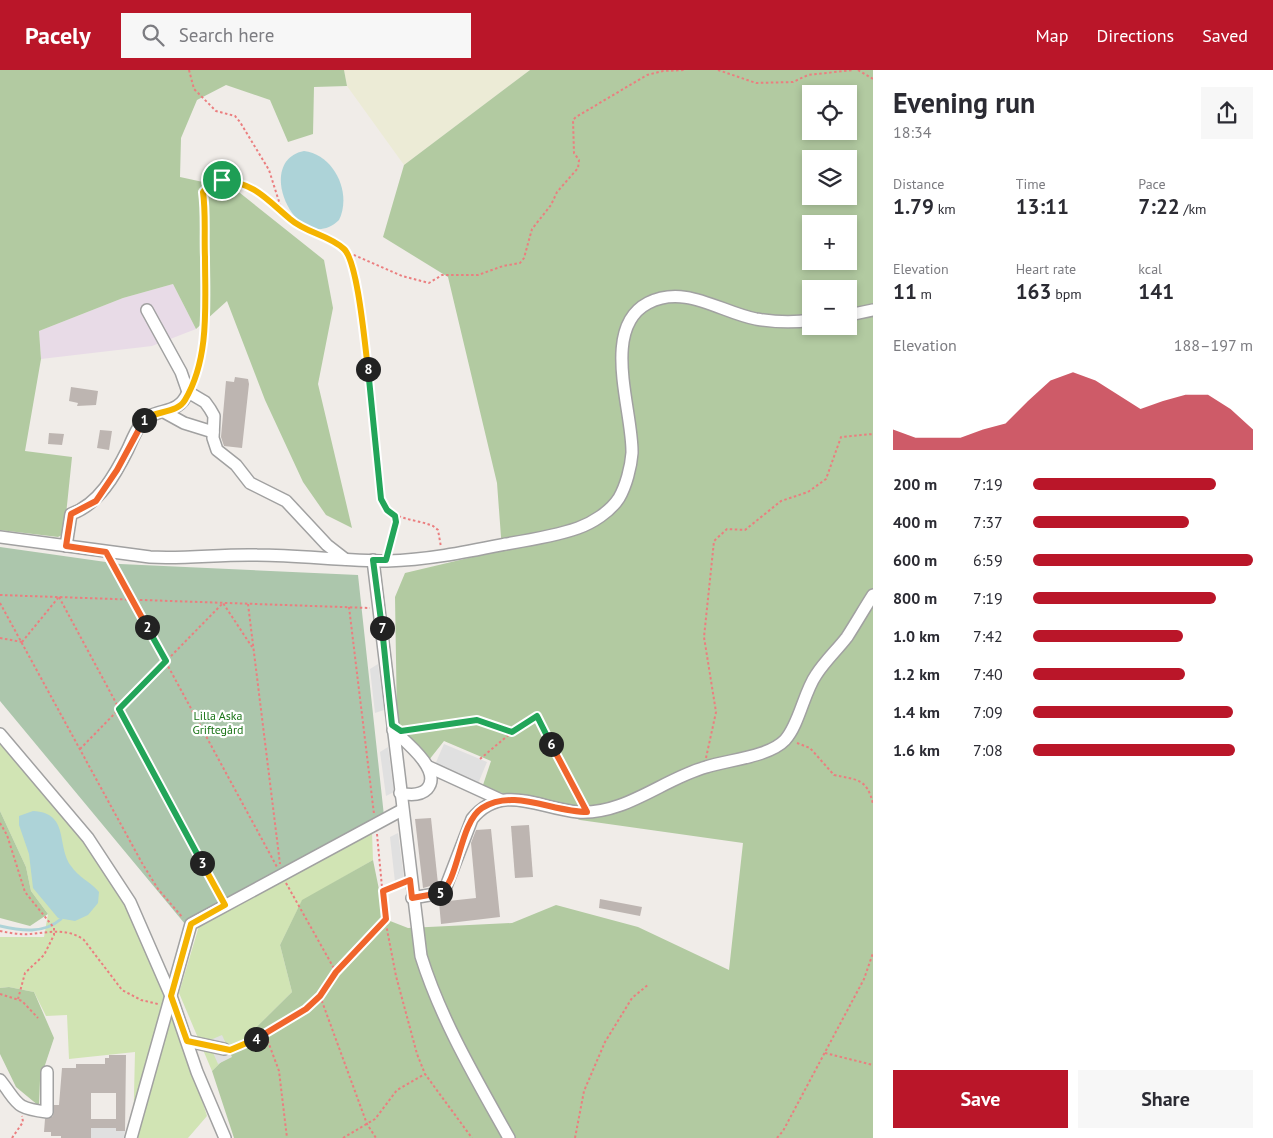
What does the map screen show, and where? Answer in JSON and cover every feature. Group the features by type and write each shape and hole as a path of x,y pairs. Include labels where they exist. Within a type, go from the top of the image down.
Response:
{"street":[{"path":"0,537 106,552 173,558 256,554 386,560 442,556 577,528 594,521 618,499 627,478 632,455 622,378 624,340 628,324 637,311 647,303 674,296 691,297 755,319 793,323 802,322"},
{"path":"147,310 181,372 188,392 205,402 214,416 213,432 217,450 236,465 250,483 286,501 327,545 346,559"},
{"path":"857,314 873,310"},
{"path":"66,546 71,514 96,501 121,463 142,422 148,417 179,406 184,401 188,392"},
{"path":"164,412 184,423 213,432"},
{"path":"373,560 412,898 421,956 430,985 466,1060 508,1138"},
{"path":"412,898 435,894 445,889 472,819 479,810 501,800 518,800 556,809 587,812 620,806 704,767 763,753 784,740 815,676 847,636 873,595"},
{"path":"392,728 429,767 501,800"},
{"path":"0,734 88,838 130,902 187,1041 197,1072 226,1138"},
{"path":"400,793 414,795 424,792 431,782 429,767"},
{"path":"131,1138 191,924 402,810"},
{"path":"187,1041 224,1049"},
{"path":"0,1080 20,1107 26,1110 47,1112 47,1072"}],"path":[{"path":"189,70 194,89 216,111 235,116 240,122 269,170 284,214"},
{"path":"188,392 203,343 206,301 203,192 212,182 239,182 263,195 299,226 327,239 347,252 402,276 429,283 442,276 478,274 520,263 524,258 532,229 551,205 557,192 578,168 578,160 574,153 573,131 573,120 576,117 647,75 663,71 685,70"},
{"path":"718,70 756,84 793,82 808,75 853,70"},
{"path":"858,70 873,78"},
{"path":"347,252 354,276 363,327 381,499 387,510 395,516 433,526 438,530 442,556"},
{"path":"704,767 716,712 704,637 714,541 727,529 745,530 781,501 808,492 826,479 841,437 873,434"},
{"path":"386,560 395,530 395,516"},
{"path":"106,552 336,972"},
{"path":"0,595 380,608"},
{"path":"22,642 58,597"},
{"path":"58,597 225,905"},
{"path":"0,603 158,889 191,924"},
{"path":"223,603 254,649"},
{"path":"80,749 223,603"},
{"path":"248,604 282,875"},
{"path":"349,608 386,919 407,1020 425,1074 472,1138"},
{"path":"0,638 22,642"},
{"path":"480,759 512,732 537,716 587,812"},
{"path":"392,728 401,731 477,720 512,732"},
{"path":"784,740 810,748 834,775 859,780 870,792 873,804"},
{"path":"0,822 7,835 24,892 54,929"},
{"path":"383,891 410,880"},
{"path":"224,1049 230,1050 265,1035 306,1009 320,996 336,972 386,919"},
{"path":"18,999 25,973 44,955 54,929"},
{"path":"0,932 20,934 54,929 77,935 84,940 114,980 129,995 170,1001"},
{"path":"777,1138 783,1131 864,979 873,953"},
{"path":"575,1138 584,1090 604,1042 632,998 648,984"},
{"path":"0,994 18,999 38,1018"},
{"path":"320,996 367,1124 376,1138"},
{"path":"265,1035 279,1071 287,1138"},
{"path":"825,1053 873,1065"},
{"path":"344,1138 375,1119 397,1090 425,1074"},
{"path":"12,1138 23,1122 20,1107"}],"shaded area":[{"path":"173,284 196,329 152,346 41,359 39,331 123,298"},
{"path":"378,664 384,710 375,713 370,669"},
{"path":"444,744 487,762 477,786 434,767"},
{"path":"388,747 394,792 386,796 380,752"},
{"path":"398,833 404,878 395,882 390,837"},
{"path":"222,1035 232,1057 218,1064 208,1041"},
{"path":"91,1128 116,1128 116,1131 125,1131 124,1138 91,1138"}],"green space":[{"path":"0,70 344,70 347,86 314,87 313,134 288,142 270,100 226,85 197,100 181,138 180,177 235,189 324,260 333,308 318,384 352,528 326,515 303,482 265,400 227,301 196,329 173,284 123,298 39,331 41,359 25,451 72,457 64,534 58,537 0,530"},
{"path":"344,70 530,70 404,165 347,86"},
{"path":"530,70 873,70 873,1138 234,1138 212,1071 292,992 280,945 302,900 373,860 385,919 408,928 512,923 556,905 638,927 729,970 743,843 580,820 519,797 482,788 491,761 444,741 429,760 397,722 395,597 405,573 502,550 497,483 448,277 383,237 404,165"},
{"name":"Lilla Aska Griftegård","path":"0,547 120,564 358,575 384,816 185,924 0,701"},
{"path":"0,742 84,840 124,902 141,937 171,1009 207,1116 188,1138 133,1138 135,1052 69,1059 67,1015 46,1016 34,992 9,987 0,988 0,937 44,937 48,914 31,891 26,867 0,811"},
{"path":"0,811 26,867 31,891 48,914 30,926 0,918"},
{"path":"372,832 373,860 302,901 280,945 292,992 212,1071 179,993 199,926"},
{"path":"9,987 34,992 54,1038 40,1080 39,1106 16,1087 0,1054 0,988"}],"water":[{"path":"304,151 315,154 324,160 338,177 342,188 342,210 339,220 324,229 309,227 296,218 287,204 281,188 282,171 289,158"},
{"path":"33,811 45,813 52,817 60,831 64,849 71,866 99,892 98,903 88,915 75,921 58,918 33,888 29,854 19,825 19,816"}],"building":[{"path":"235,377 248,379 249,384 242,448 224,446 221,437 226,381 234,382"},
{"path":"71,387 98,391 96,405 77,406 78,403 69,401"},
{"path":"100,430 112,431 109,450 97,448"},
{"path":"49,433 64,434 62,445 48,444"},
{"path":"431,818 438,884 423,888 415,819"},
{"path":"529,825 533,877 515,878 511,826"},
{"path":"491,829 500,917 441,924 439,902 476,898 471,843 476,830"},
{"path":"600,899 642,907 640,916 599,908"},
{"path":"109,1055 126,1055 125,1131 116,1131 116,1128 91,1128 91,1138 61,1138 61,1136 51,1136 51,1132 44,1132 45,1119 53,1116 54,1105 59,1105 62,1068 76,1068 76,1064 105,1064 105,1058 109,1058","holes":["91,1093 116,1093 116,1119 91,1119"]}],"waterway":[{"path":"0,926 32,930 47,927 61,919"}],"route":[{"path":"222,180 239,182 252,187 299,226 327,239 347,252 354,276 363,327 381,499 387,510 395,516 396,522 386,560 373,560 392,725 401,731 477,720 512,732 537,716 587,812 556,809 509,799 488,804 479,810 472,819 448,884 442,892 412,898 410,880 383,891 386,919 336,972 320,996 306,1009 265,1035 248,1044 230,1050 187,1041 171,996 191,924 225,905 119,709 166,661 106,552 66,546 71,514 96,501 117,470 142,422 154,414 179,406 184,401 198,366 203,343 206,301 203,192 207,185 222,180"}]}
